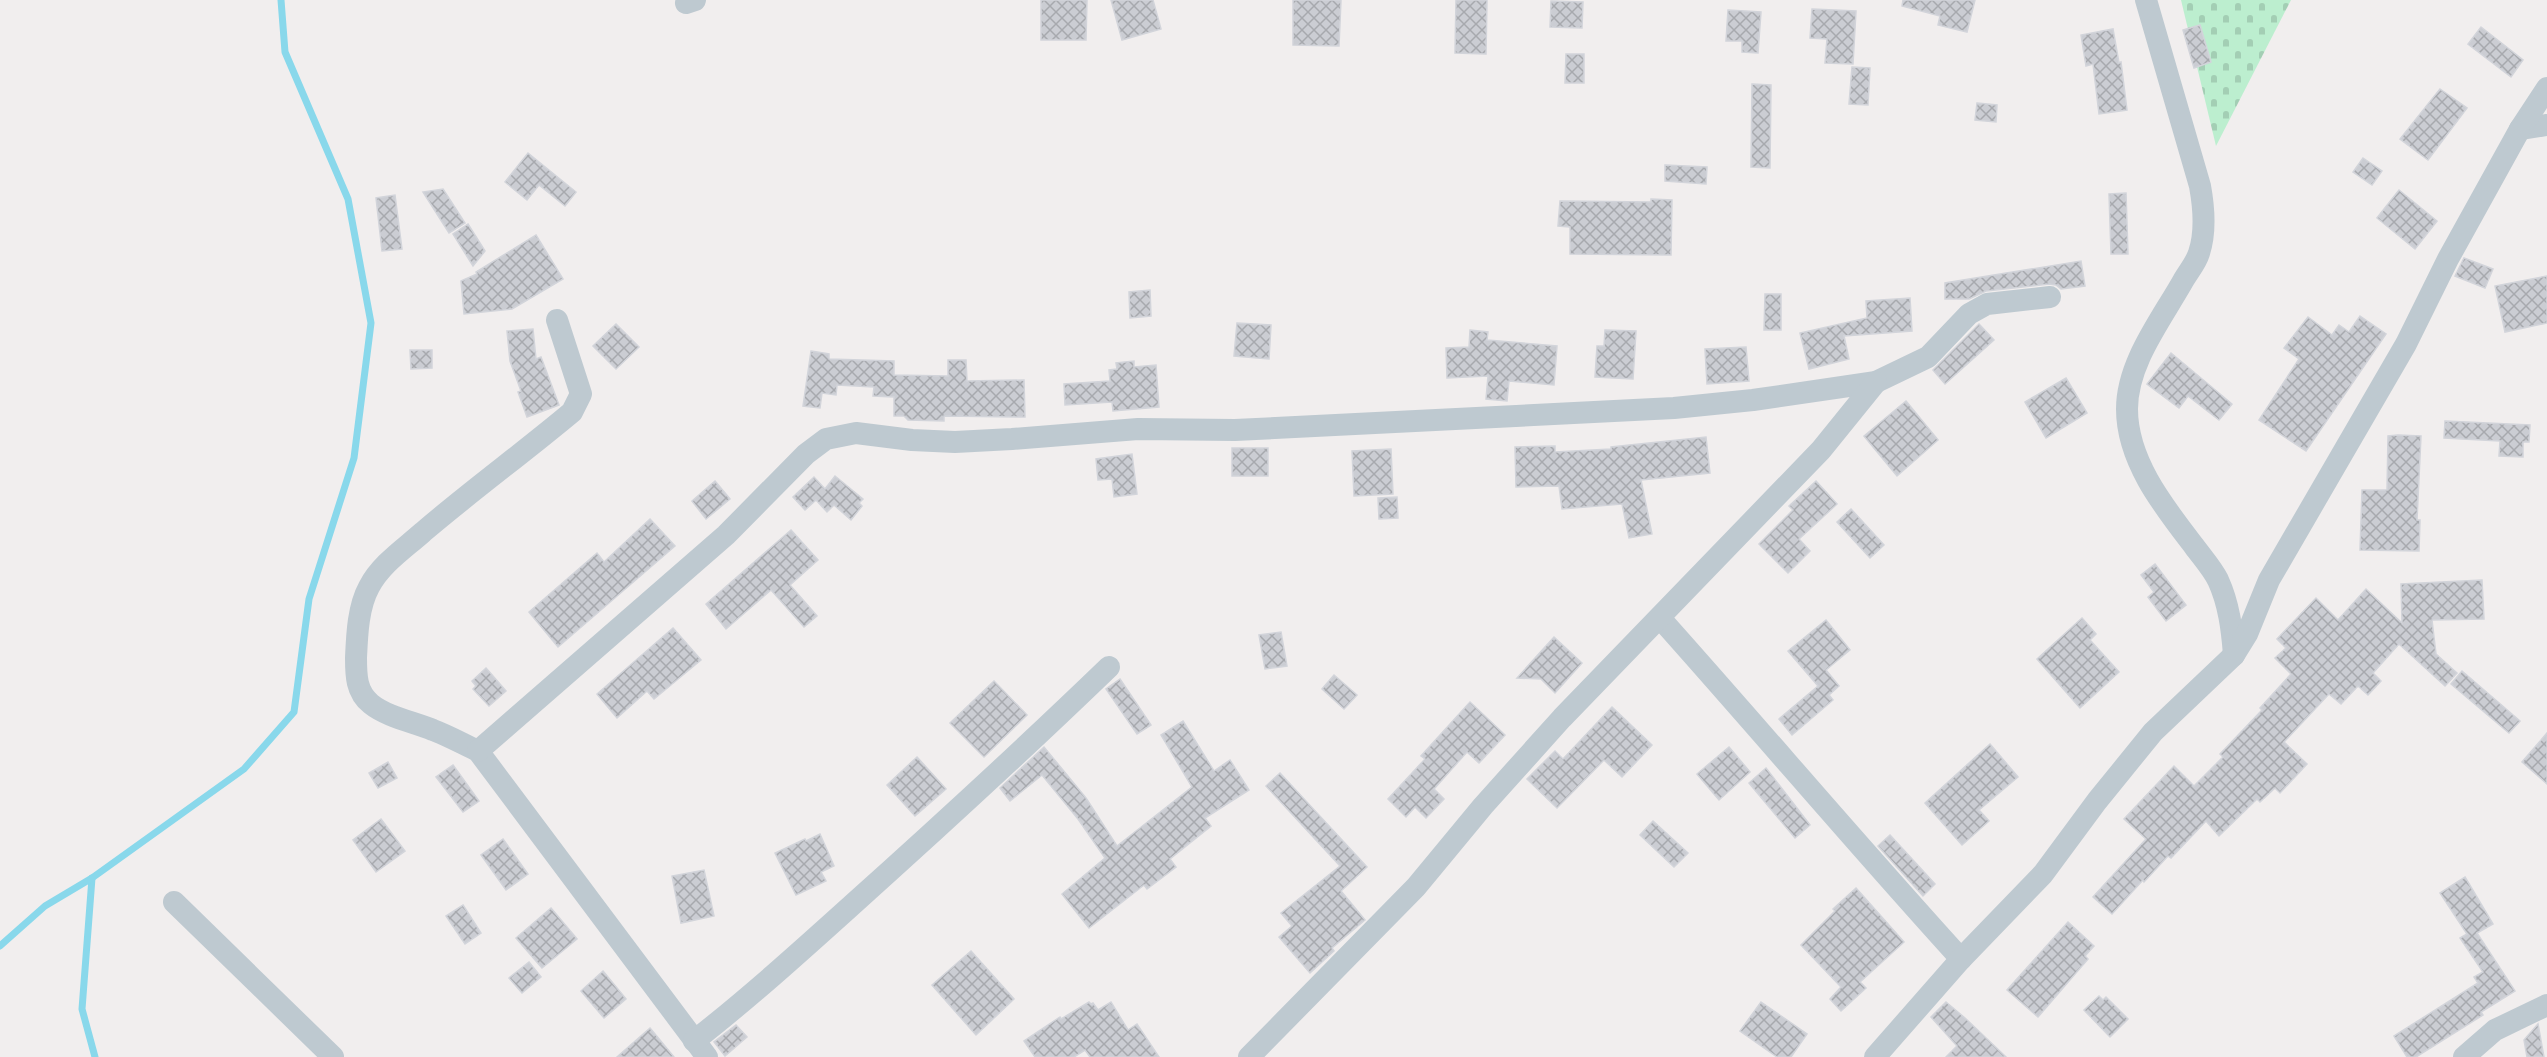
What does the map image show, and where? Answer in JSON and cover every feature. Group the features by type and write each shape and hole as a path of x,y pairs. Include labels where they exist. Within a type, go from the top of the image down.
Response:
{"street":[{"path":"2146,0 2200,186 2203,216 2198,255 2139,358 2129,386 2127,410 2130,437 2136,455 2151,484 2216,577 2227,604 2232,626 2234,655"},
{"path":"1875,1057 1961,959 2043,874 2097,801 2153,732 2234,655 2247,634 2269,580 2406,344 2448,259 2520,129 2547,88"},
{"path":"2520,129 2547,125"},
{"path":"478,752 726,535 806,454 826,439 856,433 912,440 978,441 1138,429 1235,430 1674,408 1753,400 1875,382 1928,357 1969,314 1987,304 2050,297"},
{"path":"557,320 581,394 578,403 566,417 389,562 368,589 361,610 356,663 357,681 361,693 380,710 436,730 478,752 700,1049 738,1007 995,776 1109,668"},
{"path":"1249,1057 1416,886 1507,780 1821,450 1875,382"},
{"path":"1660,618 1768,738 1878,869 1961,959"},
{"path":"174,902 333,1057"},
{"path":"2464,1057 2495,1030 2547,1005"}],"green space":[{"path":"2181,0 2291,0 2216,146"}],"building":[{"path":"1041,0 1087,0 1086,40 1041,40"},
{"path":"1111,0 1153,0 1161,29 1122,40"},
{"path":"1293,0 1341,0 1339,46 1293,45"},
{"path":"1456,0 1487,0 1486,54 1455,53"},
{"path":"1903,0 1975,0 1967,32 1938,25 1940,16 1902,6"},
{"path":"1551,1 1583,2 1582,28 1550,27"},
{"path":"1812,9 1856,11 1853,64 1825,63 1827,39 1810,38"},
{"path":"1728,10 1761,12 1758,53 1742,52 1742,41 1726,41"},
{"path":"2200,25 2211,62 2194,68 2183,30"},
{"path":"2481,27 2523,60 2511,77 2468,44"},
{"path":"2113,29 2119,63 2121,62 2127,110 2099,114 2093,64 2086,66 2081,35"},
{"path":"1566,54 1584,54 1584,83 1565,83"},
{"path":"1852,67 1870,68 1868,105 1849,104"},
{"path":"1752,84 1771,85 1770,168 1751,167"},
{"path":"2440,89 2467,108 2428,160 2400,139"},
{"path":"1977,103 1997,105 1996,122 1975,120"},
{"path":"528,153 576,192 565,206 539,185 527,200 505,182"},
{"path":"2363,158 2382,171 2372,185 2353,172"},
{"path":"1665,165 1707,167 1706,184 1665,181"},
{"path":"443,189 465,223 449,233 423,192"},
{"path":"2399,190 2437,221 2415,249 2377,218"},
{"path":"2126,193 2128,254 2111,254 2109,194"},
{"path":"395,195 402,249 382,251 376,198"},
{"path":"1651,199 1672,200 1671,255 1570,254 1570,227 1558,226 1560,201 1651,202"},
{"path":"468,224 485,251 473,266 453,234"},
{"path":"536,235 563,279 512,309 464,314 461,281 477,274 476,272"},
{"path":"2464,258 2493,269 2485,288 2455,276"},
{"path":"2081,261 2085,286 2061,289 2049,284 1986,291 1969,299 1945,299 1945,283"},
{"path":"2547,276 2547,323 2505,332 2495,286"},
{"path":"1150,290 1151,316 1130,318 1129,292"},
{"path":"1765,294 1781,294 1781,330 1764,330"},
{"path":"1910,298 1912,331 1844,336 1849,359 1809,369 1800,333 1867,318 1866,301"},
{"path":"2360,316 2386,334 2306,451 2259,420 2299,359 2284,348 2308,317 2332,335 2339,325 2349,332"},
{"path":"1237,323 1271,325 1269,359 1234,356"},
{"path":"616,324 639,347 616,369 593,346"},
{"path":"1979,324 1994,340 1945,384 1933,370"},
{"path":"533,329 536,359 541,357 559,405 527,417 518,392 521,391 510,361 507,331"},
{"path":"1470,330 1488,332 1487,340 1557,346 1554,385 1509,381 1507,401 1486,399 1488,376 1447,378 1446,348 1469,347"},
{"path":"1605,330 1636,331 1633,379 1595,377 1597,346 1604,346"},
{"path":"1746,347 1749,381 1707,384 1705,349"},
{"path":"410,350 432,350 432,368 411,369"},
{"path":"811,351 829,354 829,359 894,361 894,375 948,376 948,360 966,360 967,381 1024,380 1025,417 944,416 944,421 908,420 904,416 894,416 894,397 873,396 874,387 837,385 836,395 822,393 820,408 803,406"},
{"path":"2171,353 2232,404 2219,420 2188,396 2179,408 2147,384"},
{"path":"1134,361 1134,367 1156,365 1159,407 1113,411 1112,402 1065,405 1064,384 1110,381 1109,370 1117,369 1116,363"},
{"path":"2066,378 2087,413 2046,438 2025,402"},
{"path":"1906,401 1938,440 1897,476 1864,436"},
{"path":"2445,421 2530,425 2529,442 2523,442 2523,457 2499,456 2500,441 2444,438"},
{"path":"2388,436 2421,436 2417,520 2420,520 2419,551 2360,550 2362,490 2387,490"},
{"path":"1706,437 1710,473 1641,480 1652,534 1629,538 1622,504 1562,509 1559,486 1516,487 1515,447 1555,446 1555,452 1611,449 1611,447"},
{"path":"1232,448 1268,448 1268,476 1232,476"},
{"path":"1391,449 1393,494 1354,496 1352,451"},
{"path":"1132,454 1137,494 1114,497 1112,479 1098,480 1096,459"},
{"path":"835,476 863,499 859,503 862,506 851,520 834,505 827,512 816,500 805,510 793,497 814,477 825,489"},
{"path":"715,481 730,499 706,519 692,501"},
{"path":"1816,481 1837,504 1799,539 1810,551 1788,573 1759,544 1793,510 1789,506"},
{"path":"1397,497 1398,518 1379,519 1378,498"},
{"path":"1851,509 1884,545 1870,558 1837,522"},
{"path":"650,519 675,546 558,647 529,612 597,553 604,562"},
{"path":"791,530 818,560 790,585 817,616 804,627 771,590 726,629 706,604"},
{"path":"2155,564 2186,605 2166,621 2148,597 2154,592 2141,575"},
{"path":"2482,580 2484,619 2432,620 2436,654 2457,673 2445,686 2399,644 2373,673 2381,681 2368,695 2358,686 2341,704 2329,694 2284,742 2307,764 2280,793 2275,788 2260,802 2257,799 2219,836 2206,821 2171,858 2168,856 2144,882 2143,880 2112,914 2093,897 2146,839 2124,819 2174,766 2194,786 2223,757 2220,754 2262,710 2260,708 2291,674 2275,658 2286,648 2277,639 2316,598 2338,620 2366,589 2402,623 2401,584"},
{"path":"2082,618 2096,634 2090,640 2119,672 2080,708 2037,659"},
{"path":"1826,620 1850,650 1826,670 1839,686 1829,695 1833,700 1792,735 1779,719 1818,686 1788,651"},
{"path":"673,628 701,660 654,699 647,691 617,718 597,694"},
{"path":"1281,632 1287,666 1265,669 1259,635"},
{"path":"1554,637 1582,663 1555,693 1541,679 1517,678"},
{"path":"486,668 506,691 489,706 473,689 476,686 472,681"},
{"path":"2462,671 2520,721 2509,733 2451,684"},
{"path":"1334,675 1357,695 1344,709 1322,689"},
{"path":"1120,679 1151,725 1137,734 1106,689"},
{"path":"994,681 1027,715 984,757 950,723"},
{"path":"1470,702 1505,735 1479,763 1467,752 1434,789 1444,799 1426,818 1415,807 1406,817 1388,799 1425,759 1421,756"},
{"path":"1612,707 1652,745 1622,777 1604,760 1557,808 1527,779 1555,751 1563,759"},
{"path":"1183,721 1214,771 1230,760 1249,790 1205,818 1211,826 1170,859 1176,867 1147,889 1144,885 1089,928 1062,894 1105,858 1078,819 1042,775 1010,801 1000,788 1044,747 1086,798 1117,846 1192,787 1161,735"},
{"path":"2547,733 2547,784 2522,762"},
{"path":"1990,744 2018,777 1979,810 1989,821 1962,845 1925,803"},
{"path":"1729,747 1750,772 1719,800 1697,774"},
{"path":"917,757 946,789 915,816 887,785"},
{"path":"388,762 397,778 378,788 369,773"},
{"path":"453,765 479,801 463,812 436,777"},
{"path":"1766,768 1810,825 1795,838 1749,783"},
{"path":"1280,773 1367,867 1341,891 1365,920 1332,948 1334,951 1310,973 1279,937 1292,926 1281,913 1340,866 1266,786"},
{"path":"381,819 405,851 376,872 353,840"},
{"path":"1653,821 1688,853 1674,867 1640,835"},
{"path":"820,834 834,866 821,872 826,881 796,895 775,853"},
{"path":"1890,835 1935,884 1923,896 1878,846"},
{"path":"503,839 528,874 506,890 481,855"},
{"path":"704,870 714,916 681,923 672,876"},
{"path":"2465,877 2493,924 2477,933 2515,991 2481,1012 2483,1015 2416,1057 2407,1057 2394,1036 2478,983 2474,977 2483,972 2460,938 2467,934 2440,893"},
{"path":"1856,888 1904,942 1860,982 1866,988 1841,1011 1830,999 1841,987 1801,945 1835,911 1833,909"},
{"path":"463,905 481,933 465,944 446,916"},
{"path":"551,908 577,939 542,968 516,938"},
{"path":"2068,922 2094,946 2085,956 2088,959 2038,1017 2007,990"},
{"path":"971,951 1014,999 976,1035 932,985"},
{"path":"529,962 541,977 522,993 509,978"},
{"path":"603,971 626,999 604,1018 581,991"},
{"path":"2099,996 2103,1000 2106,997 2128,1019 2110,1037 2084,1010"},
{"path":"1089,1002 1093,1003 1098,1010 1111,1002 1128,1030 1137,1024 1159,1057 1090,1057 1085,1050 1074,1057 1035,1057 1024,1041 1060,1017 1061,1019"},
{"path":"1761,1002 1807,1034 1791,1057 1777,1057 1740,1031"},
{"path":"1946,1002 2006,1057 1946,1057 1957,1046 1931,1017"},
{"path":"2538,1024 2544,1057 2527,1057 2524,1040"},
{"path":"736,1025 747,1037 725,1056 714,1042"},
{"path":"650,1028 674,1057 617,1057"}],"waterway":[{"path":"0,946 45,906 92,878 244,769 294,712 309,599 354,458 371,323 348,199 285,52 281,0"},
{"path":"92,878 82,1009 95,1057"}]}
